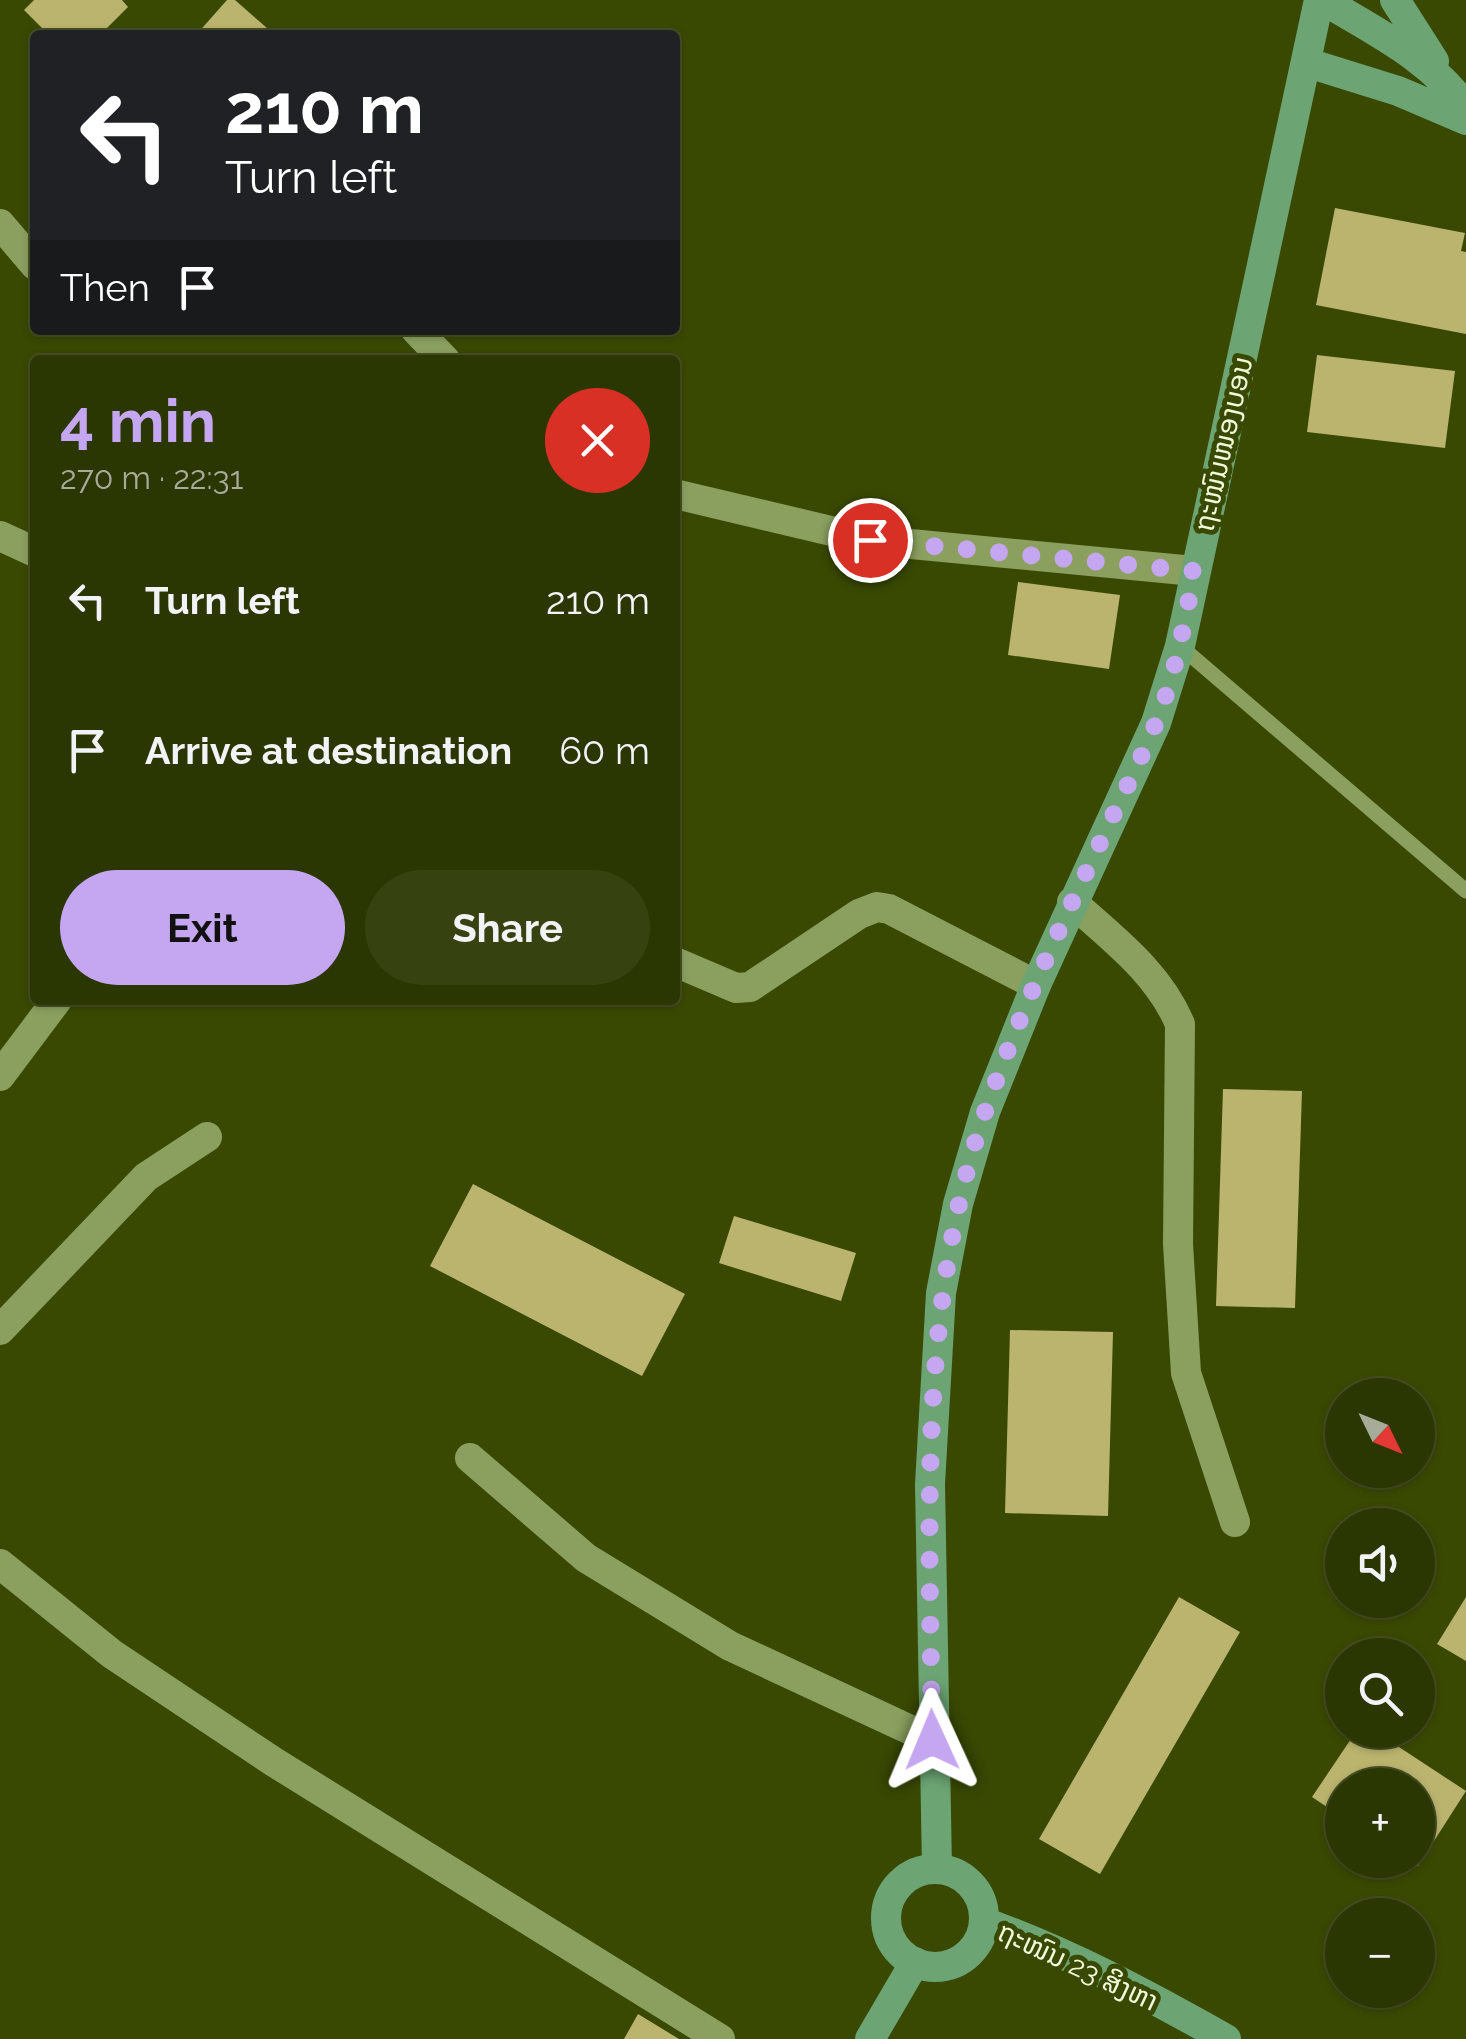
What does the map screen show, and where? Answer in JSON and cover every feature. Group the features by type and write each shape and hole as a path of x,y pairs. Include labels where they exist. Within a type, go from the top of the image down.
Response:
{"street":[{"name":"ຖະໜົນໜອງບອນ","path":"936,1868 930,1484 941,1293 958,1204 985,1112 1072,902 1156,723 1180,646 1321,0"},
{"path":"1321,0 1405,49 1458,96"},
{"path":"1395,0 1458,96"},
{"path":"1308,63 1398,91 1466,120"},
{"path":"0,224 30,258"},
{"path":"421,335 439,355"},
{"path":"680,495 870,540 1194,571"},
{"path":"0,536 30,550"},
{"path":"1072,902 1150,973 1169,998 1180,1024 1178,1244 1186,1373 1235,1522"},
{"path":"680,964 736,988 750,987 859,914 876,907 888,908 1036,985"},
{"path":"0,1076 52,1005"},
{"path":"0,1330 146,1177 208,1138"},
{"path":"470,1458 586,1558 682,1617 730,1646 932,1740"},
{"path":"0,1564 112,1654 274,1762 720,2039"},
{"path":"936,1868 952,1871 976,1891 984,1922 972,1950 960,1960 930,1967 901,1954 886,1924 887,1907 893,1892 905,1879 936,1868"},
{"name":"ຖະໜົນ 23 ສິງຫາ","path":"984,1922 1106,1972 1226,2039"},
{"path":"870,2039 914,1962"}],"lane":[{"path":"1180,646 1466,890"}],"building":[{"path":"34,0 122,0 128,7 105,30 44,30 24,10"},
{"path":"227,0 235,0 269,30 200,30"},
{"path":"1335,208 1465,233 1461,251 1466,252 1466,334 1316,305"},
{"path":"1317,355 1455,371 1445,448 1307,432"},
{"path":"1018,582 1120,595 1109,669 1008,655"},
{"path":"1223,1089 1302,1091 1295,1308 1216,1306"},
{"path":"473,1184 685,1294 642,1376 430,1266"},
{"path":"734,1216 856,1253 841,1301 719,1263"},
{"path":"1010,1330 1113,1332 1108,1516 1005,1513"},
{"path":"1179,1597 1240,1632 1100,1874 1039,1839"},
{"path":"1466,1597 1466,1661 1437,1644"},
{"path":"1345,1748 1400,1748 1431,1768 1331,1768"},
{"path":"1435,1771 1466,1791 1435,1839"},
{"path":"1325,1778 1325,1806 1312,1797"},
{"path":"638,2014 679,2039 624,2039"}],"route":[{"path":"870,540 1194,571 1180,646 1156,723 1036,985 985,1112 958,1204 941,1293 930,1484 932,1740"}]}
